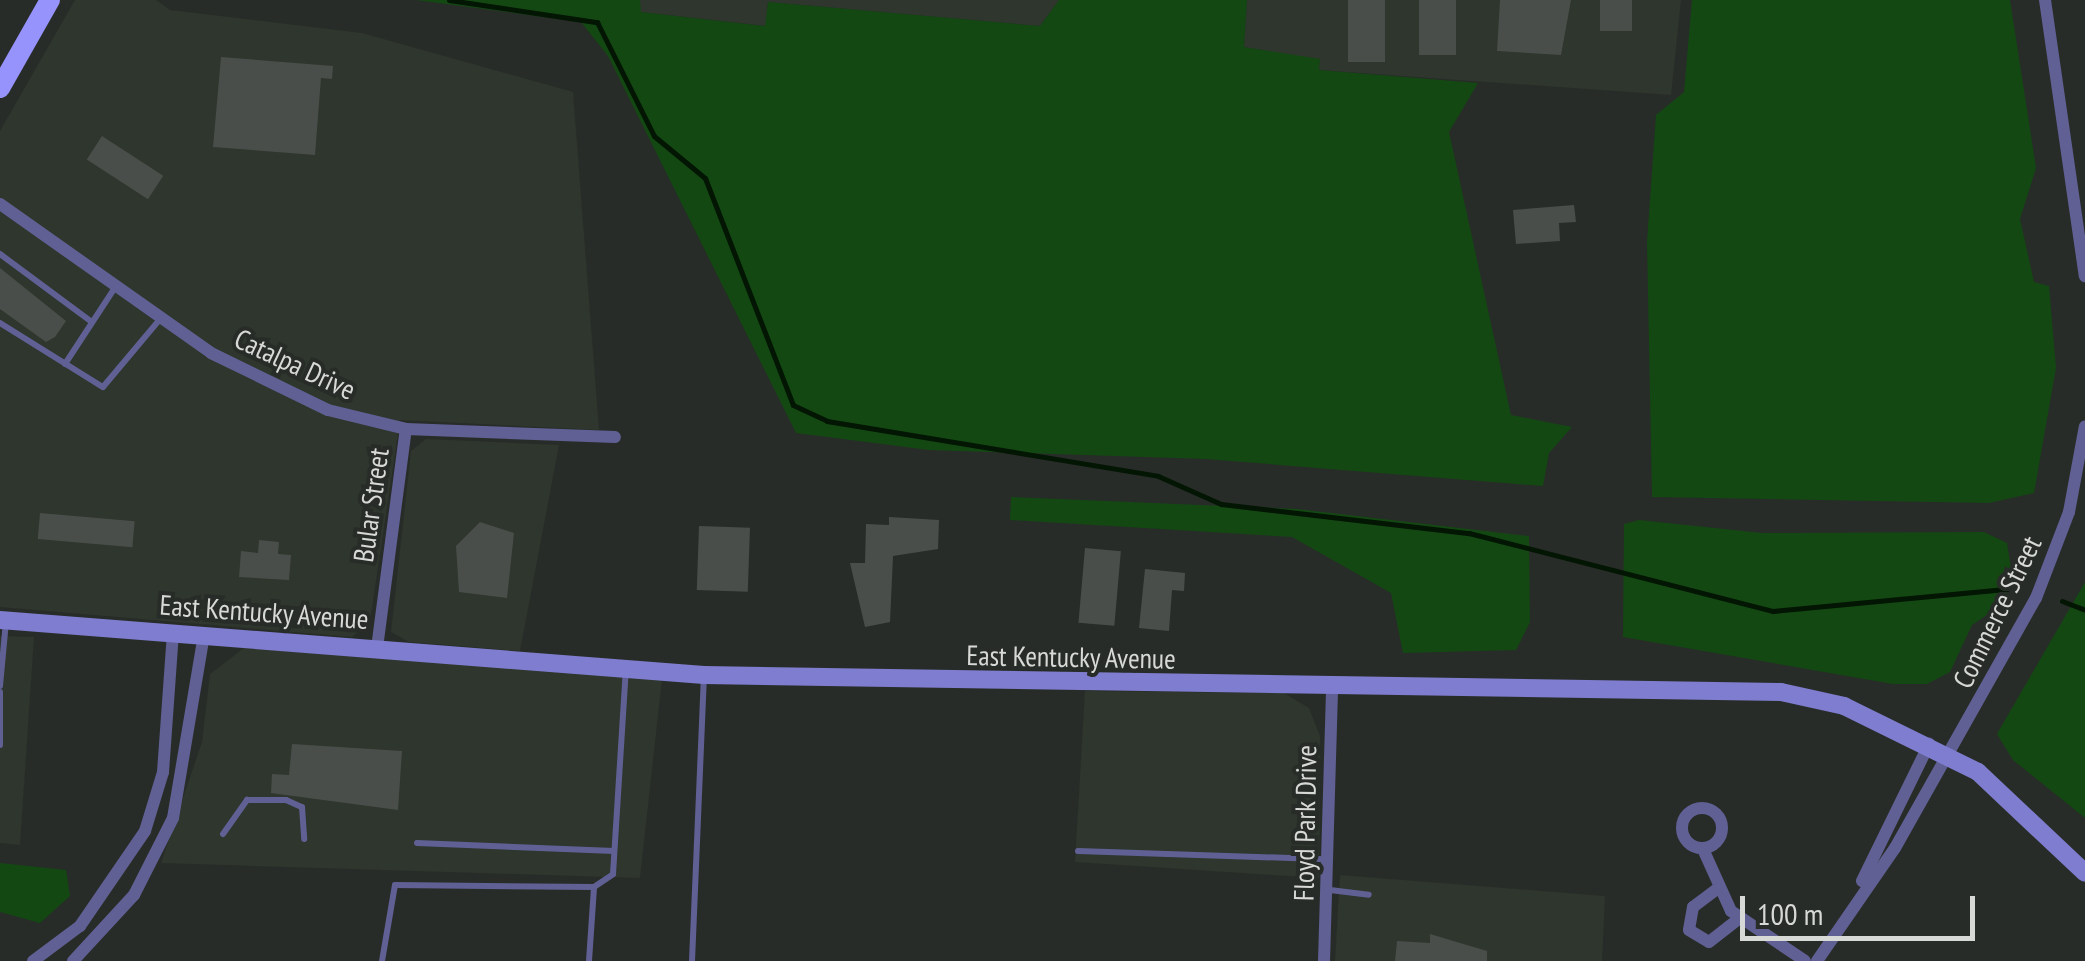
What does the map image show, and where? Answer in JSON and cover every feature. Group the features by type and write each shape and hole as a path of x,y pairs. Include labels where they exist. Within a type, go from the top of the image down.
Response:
{"main road":[{"path":"0,88 50,0"}],"street":[{"path":"2044,0 2085,276"},
{"name":"Catalpa Drive","path":"0,204 161,318 262,382 406,429 614,438"},
{"name":"Commerce Street","path":"1860,888 1950,756 2056,554 2085,426"},
{"name":"Bular Street","path":"377,648 406,429"},
{"name":"East Kentucky Avenue","path":"3,620 704,675 1781,692 1844,706 1950,756 2032,815 2085,873"},
{"path":"32,961 80,926 136,850 161,785 173,632"},
{"path":"73,961 154,861 186,775 204,634"},
{"name":"Floyd Park Drive","path":"1324,961 1331,859 1332,686"},
{"path":"1817,961 1860,888 1876,837 1929,744"},
{"path":"1703,849 1716,889 1738,919 1805,961"},
{"path":"136,850 154,861"},
{"path":"1716,889 1693,908 1689,930 1717,940 1738,919"}],"lane":[{"path":"0,254 92,322"},
{"path":"64,364 116,286"},
{"path":"0,323 64,364 110,386 161,318"},
{"path":"0,745 3,620"},
{"path":"382,961 394,884 594,886 613,874 626,668"},
{"path":"692,961 704,675"},
{"path":"223,834 243,803 271,799 301,804 304,840"},
{"path":"417,843 614,851"},
{"path":"1078,851 1331,859"},
{"path":"589,961 594,886"},
{"path":"1330,890 1369,896"}],"shaded area":[{"path":"75,0 156,0 170,10 362,33 573,92 599,430 400,420 370,621 352,637 0,607 0,131"},
{"path":"640,0 1059,0 1040,26 768,2 766,26 640,12"},
{"path":"1247,0 1681,0 1671,95 1319,70 1320,60 1244,47"},
{"path":"426,439 559,445 520,651 409,642 391,632 411,451"},
{"path":"0,636 34,637 20,845 0,843"},
{"path":"244,648 662,679 640,878 161,863 202,742 210,674"},
{"path":"1085,691 1284,693 1309,708 1320,736 1319,878 1075,862"},
{"path":"1340,875 1605,896 1602,961 1335,961"}],"green space":[{"path":"416,0 640,0 641,12 765,26 768,2 1040,26 1059,0 1247,0 1244,47 1320,59 1319,70 1478,83 1449,132 1511,415 1572,427 1549,453 1543,486 1206,459 929,450 796,433 608,56 581,22"},
{"path":"1692,0 2010,0 2036,168 2020,219 2034,282 2049,286 2056,368 2034,493 1989,503 1652,497 1647,242 1656,115 1684,92"},
{"path":"1011,497 1297,509 1529,536 1530,622 1516,650 1403,653 1391,593 1292,537 1010,520"},
{"path":"1639,520 1762,533 1984,532 2007,543 2012,574 2003,604 1972,625 1950,672 1927,684 1893,684 1623,637 1624,524"},
{"path":"2085,582 2085,818 2013,760 1997,734"},
{"path":"0,863 66,870 70,896 40,923 0,912"}],"building":[{"path":"1348,0 1385,0 1385,62 1348,62"},
{"path":"1419,0 1456,0 1456,55 1419,55"},
{"path":"1500,0 1571,0 1561,55 1497,51"},
{"path":"1600,0 1632,0 1632,31 1600,31"},
{"path":"221,57 333,66 332,79 321,78 315,155 213,147"},
{"path":"102,136 163,176 148,199 87,159"},
{"path":"1574,205 1576,222 1559,223 1560,241 1516,244 1513,210"},
{"path":"0,268 66,321 55,337 46,342 0,309"},
{"path":"40,513 135,521 132,547 38,539"},
{"path":"889,517 939,520 938,549 893,556 890,622 865,627 850,563 865,563 866,524 889,525"},
{"path":"480,522 514,533 507,598 459,592 456,546"},
{"path":"699,526 750,528 748,592 697,590"},
{"path":"259,540 279,542 278,554 291,555 289,580 239,577 241,551 258,553"},
{"path":"1085,548 1121,551 1114,626 1078,623"},
{"path":"1145,569 1185,573 1184,591 1172,590 1169,631 1139,628"},
{"path":"292,744 402,751 398,810 271,793 272,774 289,775"},
{"path":"1430,934 1487,951 1487,961 1395,961 1397,941 1430,943"}],"waterway":[{"path":"449,0 597,22 654,136 705,178 793,405 827,421 1158,476 1221,504 1469,533 1773,611 2016,588"},
{"path":"2062,601 2085,610"}]}
